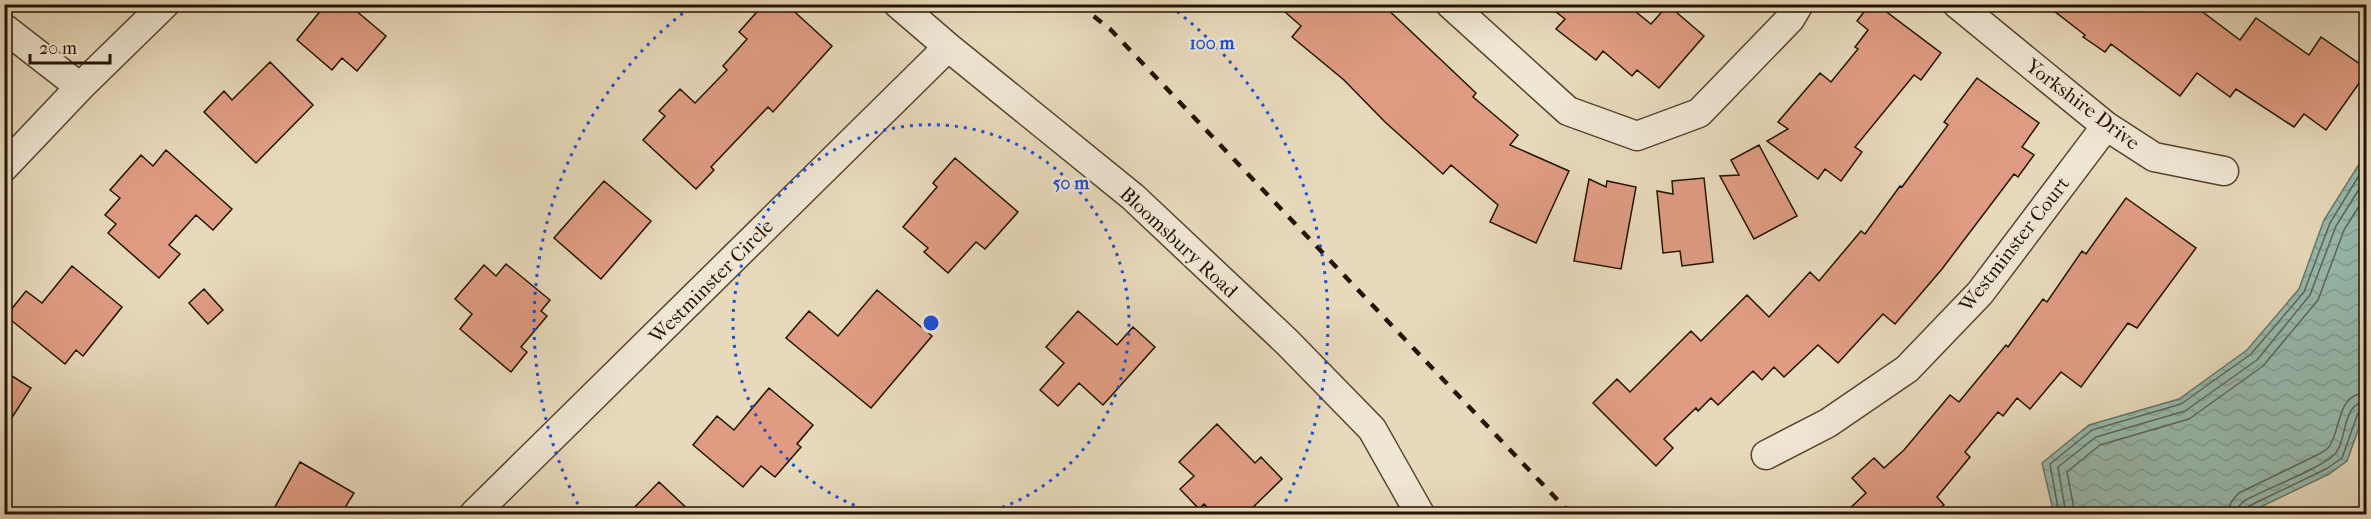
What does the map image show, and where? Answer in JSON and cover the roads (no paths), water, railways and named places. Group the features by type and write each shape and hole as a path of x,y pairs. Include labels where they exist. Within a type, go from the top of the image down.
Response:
{"street":[{"path":"4,166 165,4"},
{"name":"Bloomsbury Road","path":"898,4 1133,197 1287,342 1372,429 1420,514"},
{"path":"1450,4 1568,111 1637,136 1699,113 1790,19 1799,4"},
{"name":"Yorkshire Drive","path":"1958,4 2106,126 2154,157 2224,171"},
{"path":"4,28 80,87"},
{"name":"Westminster Circle","path":"474,514 948,47"},
{"name":"Westminster Court","path":"1766,455 1828,423 1907,369 1980,293 2106,126"}],"water":[{"path":"2366,153 2366,408 2347,461 2329,474 2246,514 2054,514 2042,463 2089,425 2179,399 2247,350 2299,289 2324,220"}],"railway":[{"path":"1078,4 1110,29 1571,514"}]}
